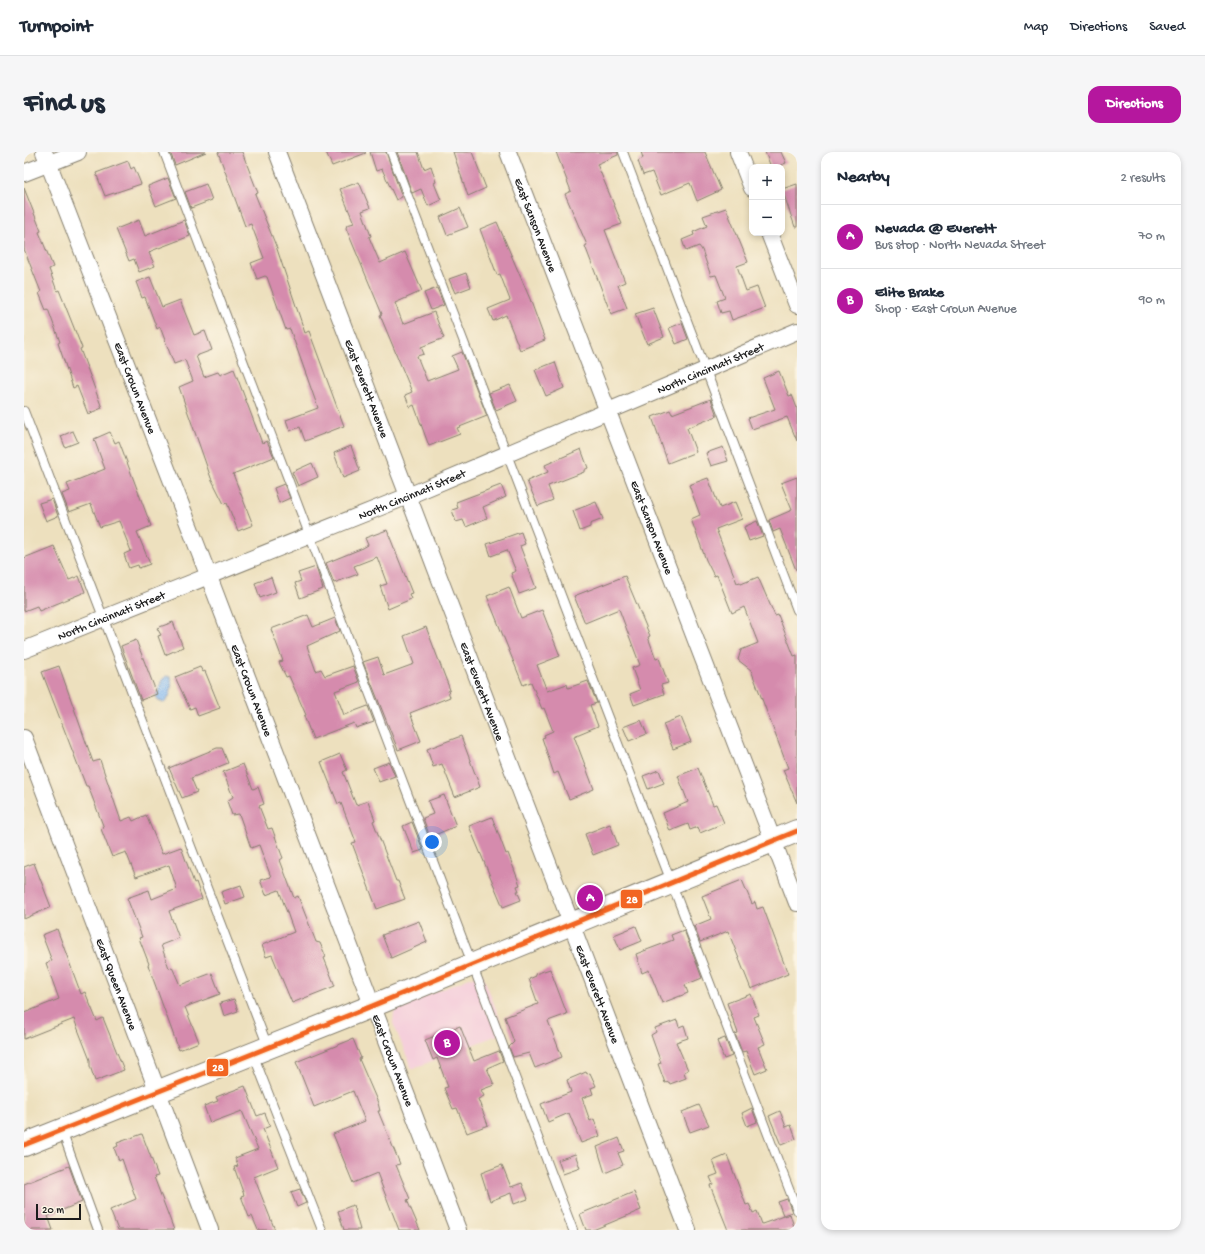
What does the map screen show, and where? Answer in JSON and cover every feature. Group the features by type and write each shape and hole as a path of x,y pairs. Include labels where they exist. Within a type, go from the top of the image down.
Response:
{"main road":[{"path":"24,1145 372,1006 797,831"}],"street":[{"path":"24,173 46,158 78,152"},
{"name":"East Everett Avenue","path":"277,152 688,1230"},
{"name":"East Sanson Avenue","path":"508,152 606,412 797,903"},
{"path":"738,152 749,180"},
{"name":"East Crown Avenue","path":"46,158 209,577 458,1230"},
{"path":"770,236 797,305"},
{"name":"North Cincinnati Street","path":"24,650 408,496 797,331"},
{"name":"East Queen Avenue","path":"24,738 210,1230"}],"lane":[{"path":"164,152 308,536 572,1230"},
{"path":"391,152 797,1210"},
{"path":"622,152 797,610"},
{"path":"24,411 104,619 260,1050 322,1230"},
{"path":"61,1130 98,1230"}],"shaded area":[{"path":"482,973 505,1032 412,1069 393,1023 394,1012 399,1007"}],"water":[{"path":"166,676 171,677 171,687 169,698 164,703 157,700 156,697 162,680"}],"building":[{"path":"170,152 206,152 175,165"},
{"path":"218,152 242,152 258,193 255,194 276,246 305,333 309,331 344,426 305,441 300,427 290,431 286,420 318,408 290,329 286,330 267,277 265,276 257,279 251,263 264,258 251,224 245,226"},
{"path":"326,152 365,152 366,153 332,166"},
{"path":"370,152 386,152 402,197 396,200 382,169 376,171"},
{"path":"397,152 418,152 424,169 431,166 436,182 434,183 441,200 428,206 421,189 412,193"},
{"path":"453,152 472,152 486,188 468,196"},
{"path":"556,152 618,152 618,155 597,164 622,224 605,230 625,282 618,285 627,308 611,314 585,246 587,245 565,194 571,191"},
{"path":"641,152 705,152 721,190 697,201 690,183 661,195 652,172 643,175 638,161 643,158"},
{"path":"765,152 781,152 786,163 770,164"},
{"path":"128,161 131,169 134,167 141,184 105,196 96,173"},
{"path":"168,178 176,198 156,206 148,186"},
{"path":"359,182 370,208 362,211 371,236 369,237 380,263 405,252 422,291 395,303 403,324 434,312 444,338 421,347 424,354 417,356 427,381 458,369 452,356 462,352 487,416 457,428 460,434 429,446 414,405 410,407 405,395 412,392 380,315 382,314 346,228 347,225 354,223 340,189"},
{"path":"206,184 212,200 191,208 185,192"},
{"path":"797,184 797,227 795,227 785,198 785,188"},
{"path":"24,188 53,267 49,269 82,348 80,349 102,408 88,414 77,386 73,388 58,343 60,342 48,309 46,310 39,293 41,292 24,249"},
{"path":"460,208 468,227 447,235 440,217"},
{"path":"726,208 748,262 737,266 746,291 757,287 765,308 732,320 729,311 721,313 717,301 725,298 716,275 711,276 702,250 699,246 686,251 682,240 694,235 693,232 707,226 703,216"},
{"path":"139,220 145,236 184,220 190,236 151,251 149,253 155,266 139,272 134,259 129,261 116,229"},
{"path":"497,222 530,299 545,340 520,350 506,315 493,321 488,309 510,300 500,274 497,275 480,229"},
{"path":"466,273 471,287 455,293 449,279"},
{"path":"150,277 162,307 180,300 194,335 205,331 212,350 196,356 204,377 218,372 220,375 234,369 262,443 267,441 274,457 233,474 253,525 238,531 227,503 224,504 211,478 179,387 193,381 185,360 174,364 160,327 157,329 145,297 142,298 136,282"},
{"path":"437,288 444,305 431,310 424,293"},
{"path":"653,308 664,337 647,344 635,314"},
{"path":"682,323 688,339 676,344 669,328"},
{"path":"555,362 564,388 546,396 535,370"},
{"path":"779,371 789,396 792,395 797,408 797,441 787,417 752,429 748,418 775,409 763,378"},
{"path":"510,385 517,401 496,410 489,393"},
{"path":"711,399 717,416 687,428 696,452 668,463 652,417 670,410 672,414"},
{"path":"73,431 78,442 65,447 61,436"},
{"path":"110,432 115,443 119,441 151,526 137,532 150,564 139,568 138,565 129,568 128,566 124,554 131,551 119,521 100,527 91,504 69,512 62,494 70,491 67,484 105,469 94,439"},
{"path":"351,446 360,471 343,478 334,453"},
{"path":"723,447 728,461 711,466 706,453"},
{"path":"581,449 588,468 584,470 584,472 548,486 553,500 538,506 527,481 548,472 545,465"},
{"path":"312,463 318,477 298,486 292,472"},
{"path":"797,477 796,570 780,529 773,532 769,520 792,510 781,483"},
{"path":"708,478 720,508 735,502 742,519 716,529 737,583 740,582 741,584 758,577 775,616 778,615 794,656 797,655 797,803 783,770 788,768 751,670 738,660 741,650 758,643 744,607 732,613 717,575 714,576 706,560 691,519 700,515 689,485"},
{"path":"284,484 290,498 279,503 274,488"},
{"path":"501,485 506,497 483,507 487,518 466,527 463,520 456,522 452,510 458,508 456,502"},
{"path":"52,499 58,516 46,521 39,503"},
{"path":"596,502 603,519 590,524 590,527 580,531 573,511"},
{"path":"757,521 763,536 749,541 744,527"},
{"path":"387,530 412,593 409,594 411,599 388,609 380,586 387,584 377,557 354,566 358,574 334,583 326,563 363,548 368,545 365,538"},
{"path":"521,532 525,544 520,546 536,588 519,594 511,573 516,571 507,550 491,556 487,544"},
{"path":"54,546 69,580 79,576 85,592 39,611 37,606 24,611 24,558"},
{"path":"316,567 323,589 300,598 295,583 301,581 298,573"},
{"path":"625,576 650,636 648,637 656,659 659,658 668,683 661,685 664,694 634,705 630,694 640,690 632,668 640,665 619,609 585,623 574,596"},
{"path":"271,577 276,592 260,598 255,583"},
{"path":"509,587 521,618 542,610 560,656 537,665 547,691 567,684 568,688 588,681 597,703 590,705 598,726 574,736 594,789 569,799 558,772 554,774 542,738 545,737 544,735 553,731 544,708 542,709 531,682 523,685 487,596"},
{"path":"308,615 313,627 335,618 340,631 307,646 316,671 321,669 325,676 353,666 359,682 335,691 344,715 368,706 374,722 356,728 354,723 313,739 304,716 306,715 289,676 286,677 279,662 283,661 271,629"},
{"path":"173,622 183,647 165,655 158,636 161,635 157,628"},
{"path":"426,627 450,690 448,691 450,697 410,713 421,741 398,750 363,662 378,657 384,675 414,664 404,636"},
{"path":"136,640 157,694 141,700 121,646"},
{"path":"59,666 93,762 100,760 121,821 131,817 133,821 146,815 162,854 181,847 194,883 196,882 202,899 169,911 179,938 161,945 169,968 172,967 180,985 212,973 220,994 185,1007 199,1042 179,1050 148,965 149,964 139,938 142,937 127,898 149,890 152,899 177,889 169,865 136,877 126,852 112,857 101,829 104,828 88,786 86,786 42,672"},
{"path":"200,667 203,672 205,671 220,708 198,716 195,707 190,709 175,677"},
{"path":"681,717 691,742 673,749 663,724"},
{"path":"641,720 647,734 629,741 623,727"},
{"path":"461,736 480,787 455,797 442,764 433,767 427,749"},
{"path":"217,748 222,748 228,763 191,778 197,792 182,798 169,768"},
{"path":"340,754 347,770 343,772 356,805 368,801 375,820 373,821 396,881 398,881 405,899 377,909 352,843 356,842 341,803 338,804 321,762"},
{"path":"389,762 395,776 379,782 373,768"},
{"path":"243,764 253,789 258,787 264,804 259,806 268,829 272,828 283,858 280,860 294,898 298,896 316,942 320,943 335,986 292,1003 272,955 266,957 262,945 294,932 279,890 266,895 260,880 271,877 259,845 251,848 239,814 232,815 227,801 233,797 223,772"},
{"path":"698,768 713,805 716,804 724,823 700,833 698,827 690,830 688,824 670,831 663,813 688,802 678,776"},
{"path":"659,770 664,783 648,789 643,776"},
{"path":"444,795 456,826 430,837 423,818 433,814 428,801"},
{"path":"492,817 520,885 517,886 519,891 517,891 521,900 503,907 469,826"},
{"path":"412,822 423,850 414,853 403,826"},
{"path":"610,824 618,845 593,855 585,834"},
{"path":"34,863 51,907 24,919 24,867"},
{"path":"742,880 752,904 755,902 757,909 763,907 788,974 751,989 728,931 700,942 694,926 711,919 702,896"},
{"path":"241,885 245,897 225,904 221,892"},
{"path":"419,921 427,942 391,958 382,935"},
{"path":"636,926 642,941 620,950 614,935"},
{"path":"57,929 81,994 85,992 97,1021 103,1018 124,1070 95,1081 90,1066 90,1060 74,1019 24,1039 24,1013 59,999 46,963 52,961 42,935"},
{"path":"684,930 702,978 685,985 688,993 662,1003 649,970 642,973 636,954 673,940 671,935"},
{"path":"550,969 567,1014 548,1021 562,1057 535,1068 529,1053 513,1057 509,1047 514,1042 505,1017 538,1004 529,979 536,976 535,974"},
{"path":"751,994 759,1015 754,1017 765,1044 758,1047 767,1069 755,1074 746,1051 742,1052 735,1034 738,1033 727,1003"},
{"path":"234,999 238,1011 224,1016 220,1003"},
{"path":"677,1020 679,1027 684,1025 688,1038 676,1042 688,1070 684,1072 686,1078 670,1084 669,1082 665,1083 658,1064 661,1063 651,1035 656,1032 655,1028"},
{"path":"460,1026 474,1061 499,1051 503,1061 487,1068 494,1085 481,1090 484,1096 478,1099 488,1125 467,1133 457,1108 453,1109 444,1088 448,1087 437,1058 433,1060 425,1040"},
{"path":"725,1038 732,1056 724,1059 717,1041"},
{"path":"353,1039 361,1058 359,1059 378,1103 380,1111 378,1111 400,1164 396,1165 410,1199 407,1200 420,1230 399,1230 377,1173 353,1183 333,1134 365,1121 353,1091 314,1107 296,1062"},
{"path":"586,1072 587,1074 590,1073 596,1086 591,1088 593,1094 582,1098 590,1121 594,1119 600,1136 581,1143 569,1113 548,1122 541,1104 571,1092 567,1080"},
{"path":"245,1086 257,1116 265,1113 270,1126 263,1129 278,1167 254,1177 275,1230 258,1230 252,1216 249,1217 241,1196 244,1195 234,1167 238,1166 235,1158 258,1149 242,1111 210,1123 204,1106 218,1101 216,1097"},
{"path":"699,1105 709,1125 690,1132 682,1112"},
{"path":"752,1108 757,1122 747,1126 742,1113"},
{"path":"780,1111 786,1127 791,1125 796,1139 781,1145 769,1116"},
{"path":"142,1134 158,1176 154,1177 174,1230 118,1230 110,1210 136,1199 122,1159 119,1161 114,1148 118,1146 117,1143"},
{"path":"619,1138 624,1151 618,1153 623,1165 605,1173 597,1147"},
{"path":"575,1154 580,1168 563,1174 558,1160"},
{"path":"727,1155 746,1205 749,1204 753,1213 757,1211 762,1224 790,1214 795,1230 728,1230 710,1185 713,1184 710,1177 718,1174 713,1161"},
{"path":"502,1165 511,1187 522,1183 528,1199 514,1204 511,1193 490,1201 481,1173"},
{"path":"69,1166 82,1202 48,1216 53,1230 24,1230 24,1184"},
{"path":"300,1189 306,1203 297,1207 291,1192"},
{"path":"634,1192 641,1210 593,1230 586,1230 580,1214"},
{"path":"787,1199 792,1212 783,1215 778,1202"},
{"path":"353,1205 360,1230 344,1230 338,1211"}],"transit line":[{"name":"28","path":"24,1145 372,1006 797,831"}],"place":[{"name":"Nevada @ Everett","path":"590,898"},
{"name":"Elite Brake","path":"447,1043"}]}
